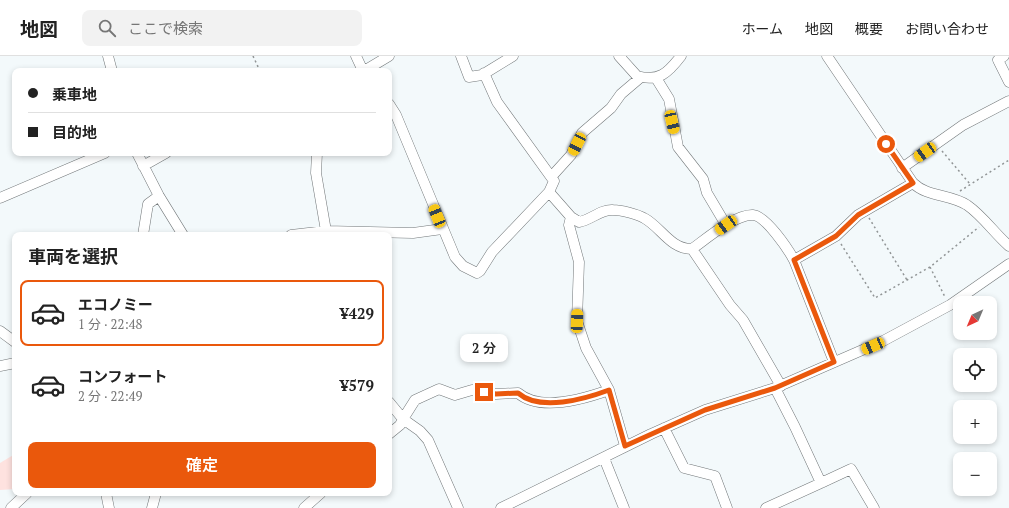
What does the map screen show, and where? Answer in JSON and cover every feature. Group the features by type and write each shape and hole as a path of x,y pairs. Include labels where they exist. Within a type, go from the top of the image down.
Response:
{"street":[{"path":"109,56 111,68"},
{"path":"356,56 362,68"},
{"path":"368,68 389,56"},
{"path":"461,56 469,77 484,73 513,56"},
{"path":"619,56 637,76 656,78 664,74 681,56"},
{"path":"827,56 913,183 919,188 965,204 986,222 1009,246"},
{"path":"999,57 1009,82"},
{"path":"392,109 396,115 442,229 455,257 463,266 477,273 480,271 492,252 549,192 554,181 552,176 497,102 484,73"},
{"path":"552,176 571,155 582,133 611,108 621,94 641,77"},
{"path":"656,78 669,99 678,147 703,179 707,192 726,225"},
{"path":"902,168 963,124 1009,102"},
{"path":"0,198 98,156"},
{"path":"138,156 159,196 181,232"},
{"path":"143,166 161,156"},
{"path":"317,156 316,173 326,231"},
{"path":"794,260 836,236 865,211 913,183"},
{"path":"549,192 571,217 579,222 586,221 604,211 614,210 642,217 675,246 685,249 692,249 726,225 747,216 755,215 762,219 787,246 794,260 834,362"},
{"path":"143,232 148,204 159,196"},
{"path":"571,217 570,225 579,262 577,321 586,348 609,390 625,446"},
{"path":"392,233 413,233 442,229"},
{"path":"317,232 370,232"},
{"path":"692,249 730,305 743,320 778,387 821,483"},
{"path":"501,508 604,458 625,446 705,410 778,387 883,341 950,305 1009,264"},
{"path":"0,331 12,340"},
{"path":"0,366 12,364"},
{"path":"392,432 400,425 415,400 439,389 455,395 472,390 496,394 518,393 526,400 546,402 584,399 609,390"},
{"path":"392,406 403,419 420,431 428,440 458,508"},
{"path":"664,428 684,468 715,476 727,508"},
{"path":"604,458 624,508"},
{"path":"766,508 851,468 874,508"},
{"path":"11,508 24,496"},
{"path":"107,496 109,508"},
{"path":"152,508 155,496"},
{"path":"304,508 317,496"}],"path":[{"path":"253,56 259,68"},
{"path":"936,144 970,184"},
{"path":"948,198 1009,160"},
{"path":"865,211 906,280"},
{"path":"836,236 875,298 930,267 967,235 986,222"},
{"path":"930,267 950,305"}],"shaded area":[{"path":"12,456 12,489 0,490 0,463"}],"route":[{"path":"484,392 496,394 518,393 526,400 546,402 584,399 609,390 625,446 705,410 775,388 834,362 794,260 836,236 858,215 913,183 886,144"}]}
